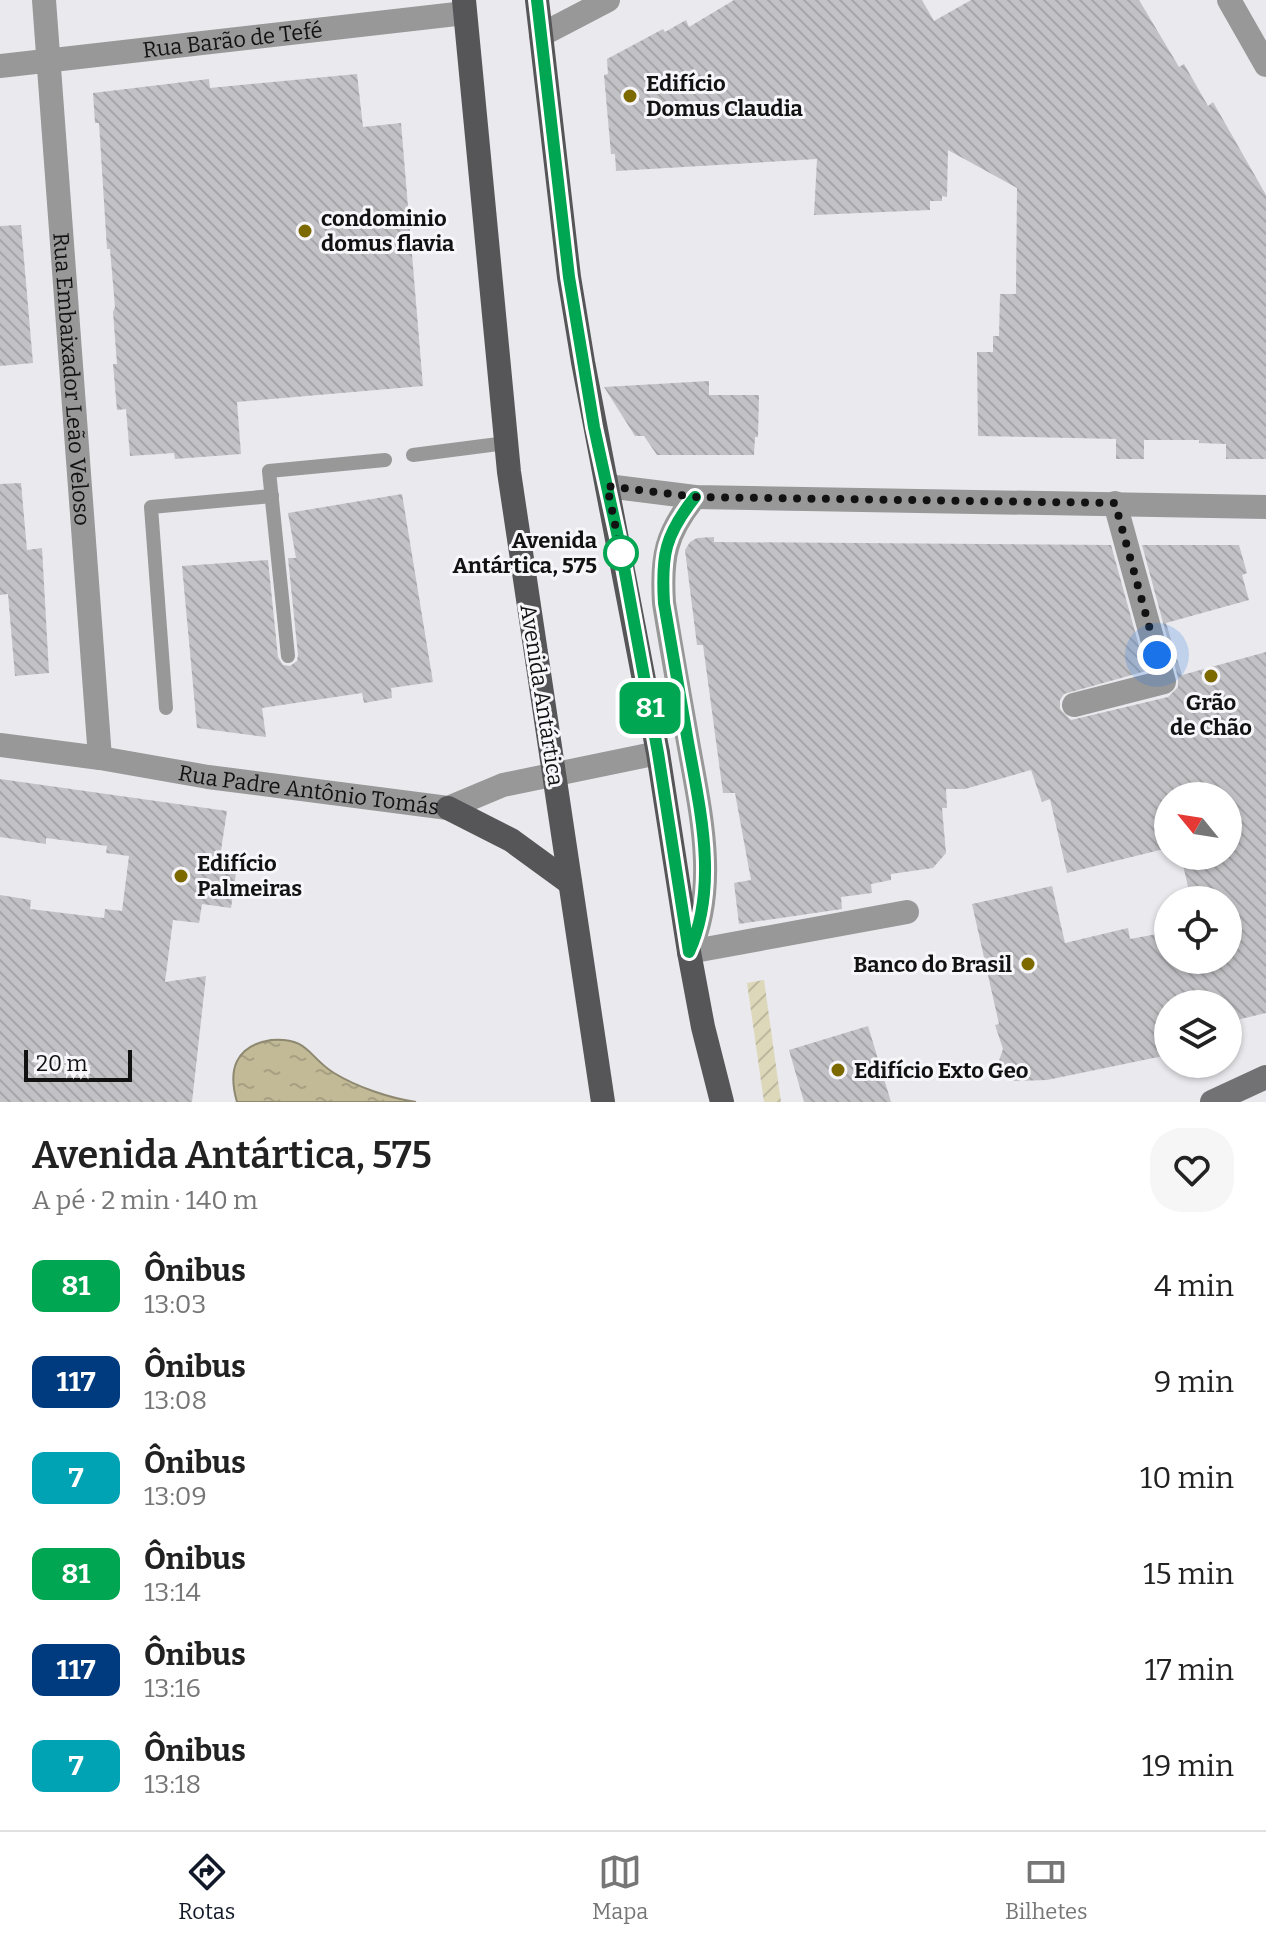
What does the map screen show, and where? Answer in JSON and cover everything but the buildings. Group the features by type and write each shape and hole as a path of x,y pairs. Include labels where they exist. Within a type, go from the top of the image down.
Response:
{"main road":[{"path":"537,0 569,277 594,427 658,753 703,1027 722,1102"},
{"name":"Avenida Antártica","path":"465,7 506,443 531,631 603,1102"},
{"path":"448,808 511,840 570,883"}],"street":[{"name":"Rua Embaixador Leão Veloso","path":"44,0 100,758"},
{"path":"541,35 608,0"},
{"path":"1229,0 1266,65"},
{"name":"Rua Barão de Tefé","path":"0,66 465,7"},
{"path":"607,486 695,497 1266,507"},
{"path":"695,497 680,515 666,543 662,570 664,603 702,832 702,915 689,952 907,912"},
{"path":"1074,705 1164,682 1115,503"},
{"name":"Rua Padre Antônio Tomás","path":"0,745 208,777 448,808 503,785 658,753"},
{"path":"1212,1102 1266,1077"}],"lane":[{"path":"413,455 506,443"},
{"path":"288,656 269,471 385,460"},
{"path":"166,708 151,507 272,496"}],"shaded area":[{"path":"764,980 781,1102 764,1102 747,983"}],"water":[{"path":"271,1040 301,1045 334,1073 363,1087 416,1102 237,1102 233,1080 237,1062 249,1048"}],"bus line":[{"name":"81","path":"537,0 569,277 594,427 621,551 658,753 689,952 702,915 704,859 701,819 664,603 662,570 666,543 680,515 695,497"}],"place":[{"name":"Edifício Domus Claudia","path":"630,96"},
{"name":"condominio domus flavia","path":"305,231"},
{"name":"Avenida Antártica, 575","path":"621,553"},
{"name":"Grão de Chão","path":"1211,676"},
{"name":"Edifício Palmeiras","path":"181,876"},
{"name":"Banco do Brasil","path":"1028,964"},
{"name":"Edifício Exto Geo","path":"838,1070"}],"route":[{"path":"621,553 607,486 695,497 1115,503 1157,655"}]}
